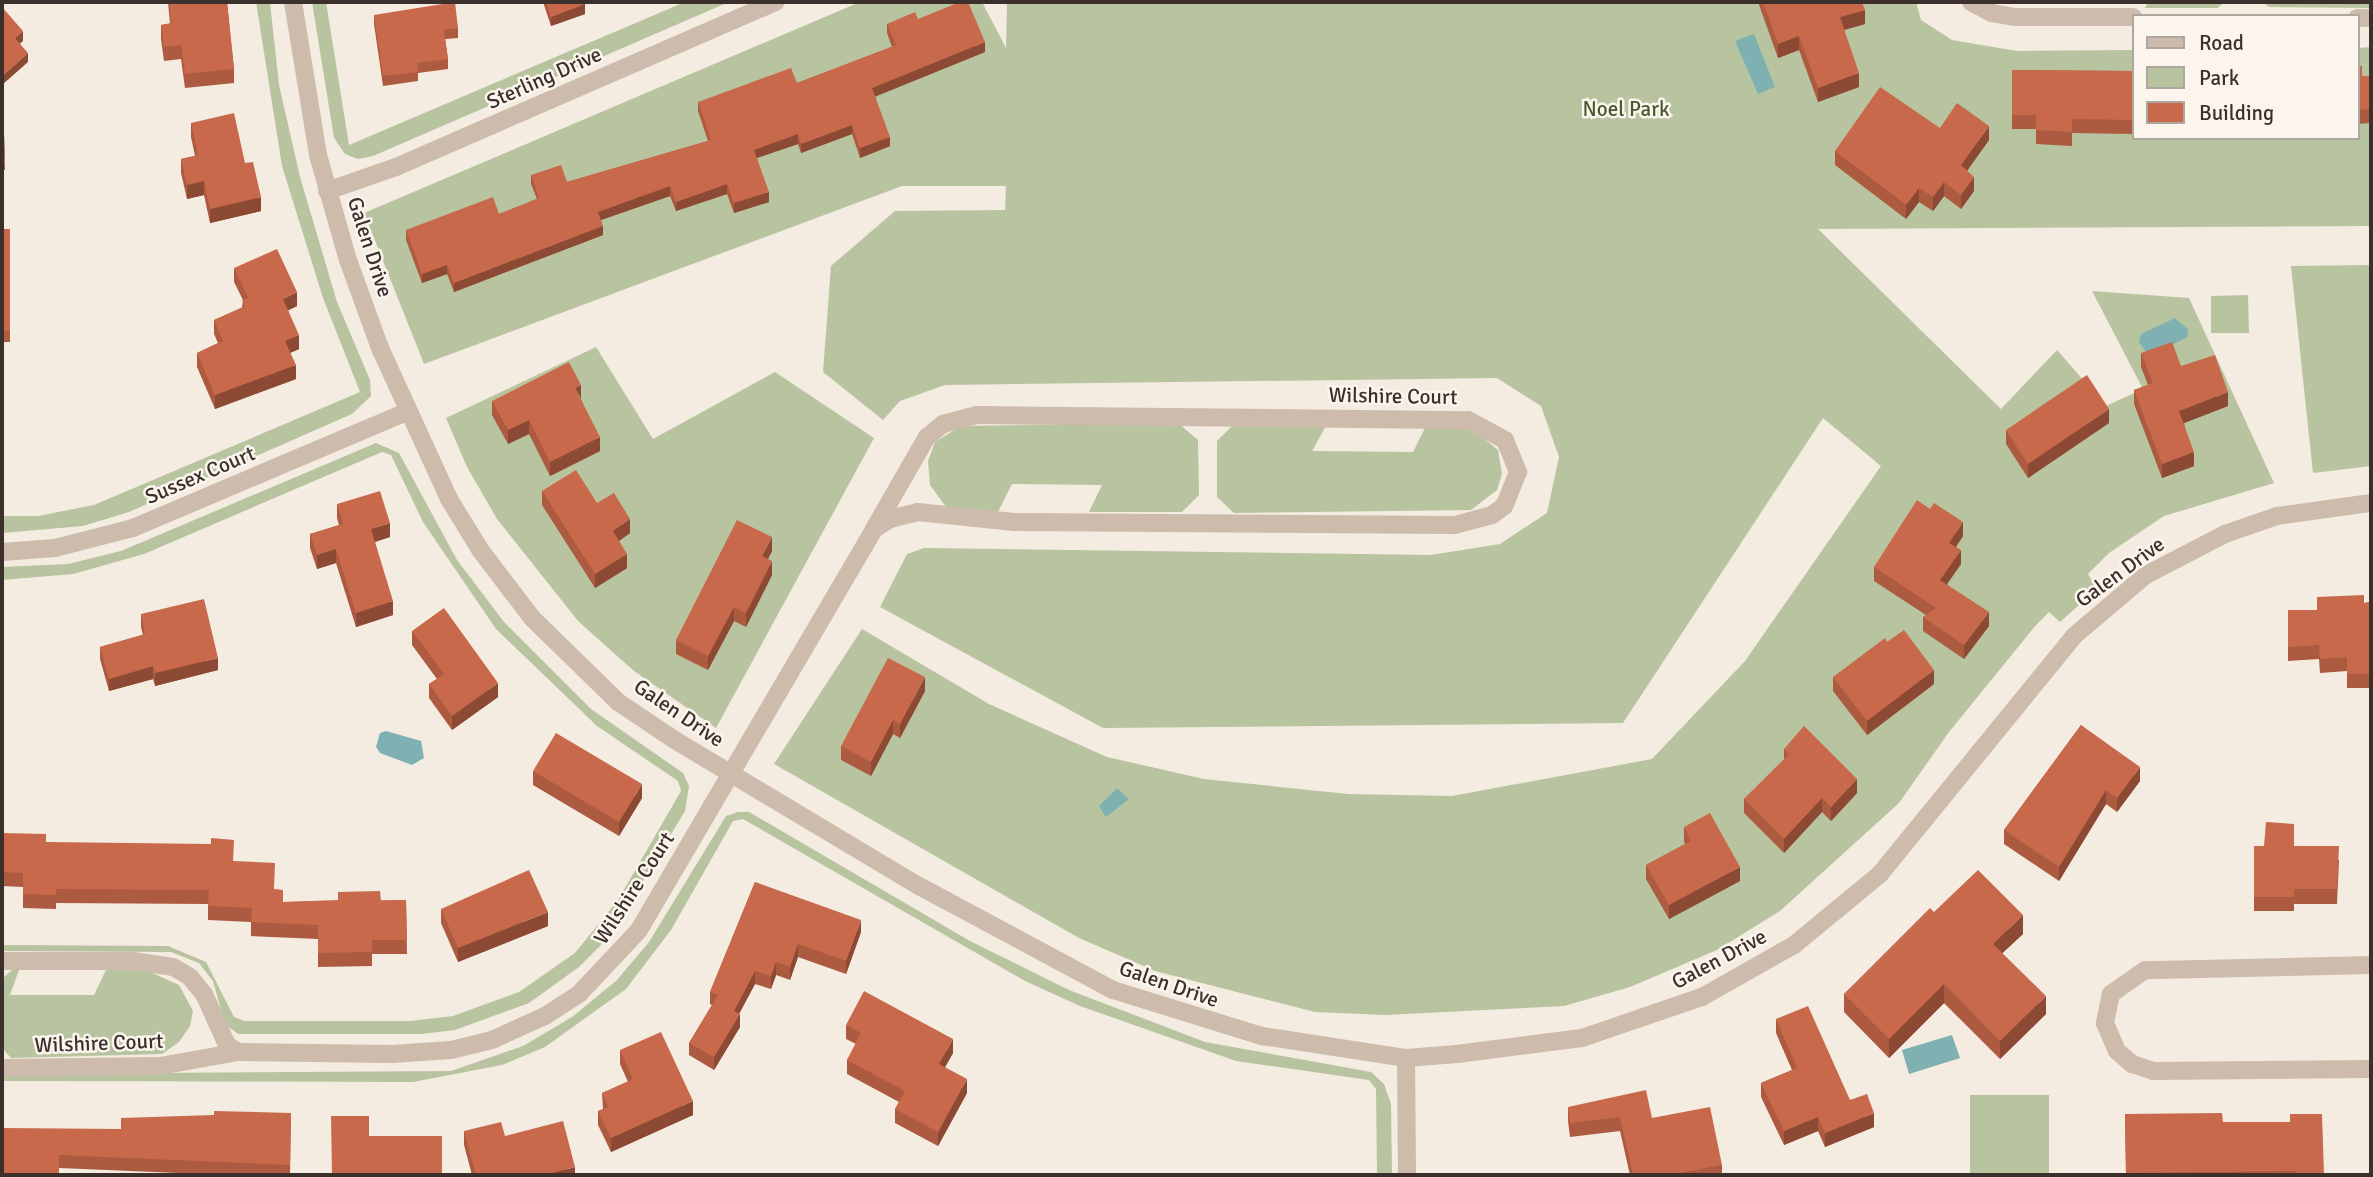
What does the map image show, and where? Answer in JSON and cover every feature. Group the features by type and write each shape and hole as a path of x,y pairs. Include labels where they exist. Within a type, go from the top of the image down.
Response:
{"street":[{"name":"Galen Drive","path":"293,2 327,191 352,272 408,411 449,499 481,551 532,618 618,702 732,775 919,886 1069,970 1114,990 1262,1036 1406,1058 1530,1048 1582,1038 1655,1016 1749,973 1794,945 1880,874 1928,819 2035,679 2074,636 2128,589 2180,555 2225,534 2277,516 2371,503"},
{"name":"Sterling Drive","path":"327,191 396,167 776,2"},
{"path":"1971,2 1992,13 2014,17 2132,17"},
{"name":"Sussex Court","path":"2,552 55,548 133,528 408,411"},
{"name":"Wilshire Court","path":"2,1068 160,1066 238,1052 392,1054 451,1050 492,1040 545,1016 595,979 639,930 732,775 927,437 943,424 976,415 1468,421 1505,440 1518,472 1504,506 1492,515 1454,525 1014,522 918,512 890,519 874,529"},
{"path":"2,961 133,961 173,967 190,977 204,994 227,1045 238,1052"},
{"path":"2371,965 2175,966 2145,970 2126,979 2111,995 2105,1023 2117,1051 2132,1064 2153,1071 2371,1069"},
{"path":"1406,1058 1407,1175"}],"green space":[{"path":"256,2 270,2 279,85 300,177 337,302 370,380 371,396 352,414 129,512 83,526 2,533 2,516 38,516 94,505 360,392 323,298 282,166"},
{"path":"312,2 326,2 349,145 685,2 729,2 373,156 358,159 345,154 334,138"},
{"name":"Noel Park","path":"860,2 982,2 1006,48 1007,2 1916,2 1921,20 1952,40 2017,51 2132,50 2132,140 2359,140 2359,48 2371,47 2371,226 1818,229 2001,409 2057,350 2106,406 2143,389 2092,291 2189,298 2274,483 2164,516 2109,553 2088,574 2097,589 2060,622 2049,612 2036,625 1949,732 1899,803 1780,911 1717,950 1630,987 1564,1006 1385,1015 1315,1012 1155,971 1079,938 774,764 862,629 989,704 1107,757 1204,779 1348,794 1452,796 1652,759 1745,661 1881,466 1823,418 1623,723 1103,728 880,607 907,554 924,548 1431,555 1500,544 1547,513 1559,457 1541,406 1497,378 945,385 900,401 883,420 823,372 831,266 895,211 1005,210 1006,186 902,186 424,364 364,213"},
{"path":"2148,2 2224,2 2218,8 2145,8"},
{"path":"2263,2 2371,2 2371,8 2269,7"},
{"path":"2371,265 2371,466 2313,473 2291,266"},
{"path":"2248,295 2249,333 2211,333 2211,296"},
{"path":"596,347 653,439 775,372 874,438 716,728 634,671 578,621 497,519 467,467 446,418"},
{"path":"1178,423 1198,440 1199,495 1182,512 1089,512 1102,485 1012,484 998,512 946,507 930,485 928,461 935,442 961,426"},
{"path":"1235,423 1327,424 1312,451 1413,452 1427,424 1457,426 1476,432 1498,450 1502,474 1497,490 1471,510 1234,513 1217,497 1217,441"},
{"path":"376,443 399,453 457,560 504,622 591,709 683,773 689,786 685,811 610,936 579,967 529,1003 455,1030 422,1034 238,1034 225,1024 213,981 199,963 171,952 2,951 2,945 168,946 206,962 234,1017 245,1021 410,1021 453,1016 519,992 575,953 618,900 681,791 678,781 597,726 496,629 423,522 391,455 382,452 144,554 73,574 2,580 2,567 68,564 121,551"},
{"path":"749,812 970,941 1069,990 1205,1042 1371,1072 1384,1084 1391,1104 1392,1175 1377,1175 1376,1089 1369,1080 1236,1061 1080,1006 1025,981 743,819 733,821 671,930 626,989 545,1047 502,1065 413,1082 2,1081 2,1074 451,1071 523,1046 572,1017 617,980 649,942 726,816"},
{"path":"12,970 19,970 10,995 94,995 106,970 146,970 179,985 193,1011 190,1026 179,1042 162,1054 11,1058 2,1048 2,979"},
{"path":"1970,1095 2049,1095 2049,1175 1970,1175"}],"water":[{"path":"1754,34 1775,87 1758,94 1735,41"},
{"path":"2175,318 2188,329 2187,337 2154,355 2146,352 2139,342 2141,334"},
{"path":"386,731 421,741 424,758 412,765 380,753 376,747 380,733"},
{"path":"1117,788 1129,799 1106,817 1099,806"},
{"path":"1952,1035 1960,1058 1909,1074 1902,1050"}],"building":[{"path":"169,2 227,2 234,69 185,74 181,45 164,47 161,25 171,23"},
{"path":"455,2 458,28 444,30 448,59 417,63 418,72 383,76 374,15"},
{"path":"546,2 585,2 585,4 551,17"},
{"path":"960,2 968,2 985,42 872,88 890,137 860,148 852,125 801,144 798,134 754,150 769,192 734,203 727,184 676,202 670,186 598,212 603,226 454,283 447,265 422,274 406,230 493,197 499,214 539,198 531,175 561,165 567,182 711,140 698,102 791,68 797,83 896,45 887,24 915,12 918,19"},
{"path":"1763,2 1862,2 1865,10 1840,17 1859,73 1818,88 1799,36 1778,44"},
{"path":"2,7 23,31 15,38 28,53 2,76"},
{"path":"2359,66 2362,66 2362,76 2371,76 2371,109 2359,110"},
{"path":"2012,70 2132,71 2132,120 2072,119 2072,132 2036,130 2036,115 2012,115"},
{"path":"1880,87 1940,128 1957,103 1989,126 1961,165 1974,177 1961,195 1944,182 1933,197 1919,188 1906,205 1835,151"},
{"path":"234,113 245,163 253,162 261,197 210,209 204,181 187,185 181,159 198,155 191,123"},
{"path":"4,134 5,158 2,158"},
{"path":"2,229 10,229 10,331 2,331"},
{"path":"277,249 297,292 283,299 299,335 285,341 296,365 215,395 197,353 223,341 214,320 245,306 242,300 248,298 234,268"},
{"path":"2172,342 2181,366 2215,355 2228,392 2179,411 2194,452 2162,464 2134,390 2153,383 2141,353"},
{"path":"569,362 581,385 575,388 600,437 550,462 529,420 508,430 492,401"},
{"path":"2087,375 2109,409 2028,464 2006,430"},
{"path":"576,470 597,503 614,493 630,519 613,531 627,554 595,574 542,491"},
{"path":"380,491 390,523 371,529 393,601 356,613 336,549 317,555 310,534 343,524 337,504"},
{"path":"1917,500 1930,509 1934,503 1963,522 1949,543 1961,550 1940,580 1989,612 1964,645 1923,617 1936,608 1874,567"},
{"path":"737,520 772,537 762,556 772,561 746,613 734,607 708,656 676,640"},
{"path":"2364,595 2364,603 2371,602 2371,674 2347,674 2347,657 2320,659 2319,645 2288,647 2288,610 2317,610 2317,597"},
{"path":"204,599 218,658 155,673 153,666 109,679 100,647 145,634 141,614"},
{"path":"444,608 498,683 452,716 429,684 444,674 412,631"},
{"path":"1904,630 1934,670 1867,721 1833,677 1885,638 1887,642"},
{"path":"888,658 925,677 900,724 893,720 871,762 841,746"},
{"path":"2081,725 2140,767 2117,798 2106,790 2059,867 2004,830"},
{"path":"1804,726 1857,779 1831,807 1822,798 1784,839 1744,799 1789,754 1784,749"},
{"path":"556,733 642,784 619,822 533,771"},
{"path":"1710,813 1740,867 1669,905 1646,865 1691,841 1684,827"},
{"path":"2266,822 2294,824 2294,846 2339,846 2337,889 2294,889 2294,897 2254,897 2254,846 2264,846"},
{"path":"2,833 46,834 46,842 211,844 211,838 234,840 233,861 275,863 274,889 283,890 283,902 338,900 338,892 380,891 381,901 406,900 407,940 372,940 372,952 318,953 318,925 251,922 252,908 208,906 209,890 56,889 56,895 23,894 23,873 2,872"},
{"path":"529,870 548,912 458,948 441,909"},
{"path":"1978,870 2023,915 1993,944 2046,996 2000,1041 1944,984 1889,1039 1844,994 1930,908 1934,912"},
{"path":"755,882 861,920 846,961 798,944 790,967 776,962 771,976 755,971 734,1011 740,1014 714,1057 689,1043 718,995 710,992"},
{"path":"864,991 953,1039 939,1064 967,1079 938,1132 895,1109 905,1091 847,1060 861,1033 846,1025"},
{"path":"1808,1006 1850,1100 1867,1094 1874,1113 1825,1133 1818,1117 1784,1131 1761,1083 1797,1068 1776,1019"},
{"path":"661,1032 693,1101 611,1138 598,1111 608,1107 602,1093 633,1079 620,1050"},
{"path":"1646,1090 1652,1118 1710,1107 1722,1165 1669,1175 1633,1175 1620,1117 1570,1123 1568,1107"},
{"path":"214,1111 291,1113 290,1165 59,1155 59,1175 2,1175 2,1128 121,1129 121,1118 214,1115"},
{"path":"2222,1113 2223,1122 2290,1122 2290,1114 2322,1114 2324,1175 2296,1175 2296,1171 2126,1173 2125,1114"},
{"path":"331,1116 369,1116 369,1136 442,1136 442,1175 332,1175"},
{"path":"563,1121 575,1167 544,1175 476,1175 464,1131 501,1122 505,1136"}]}
